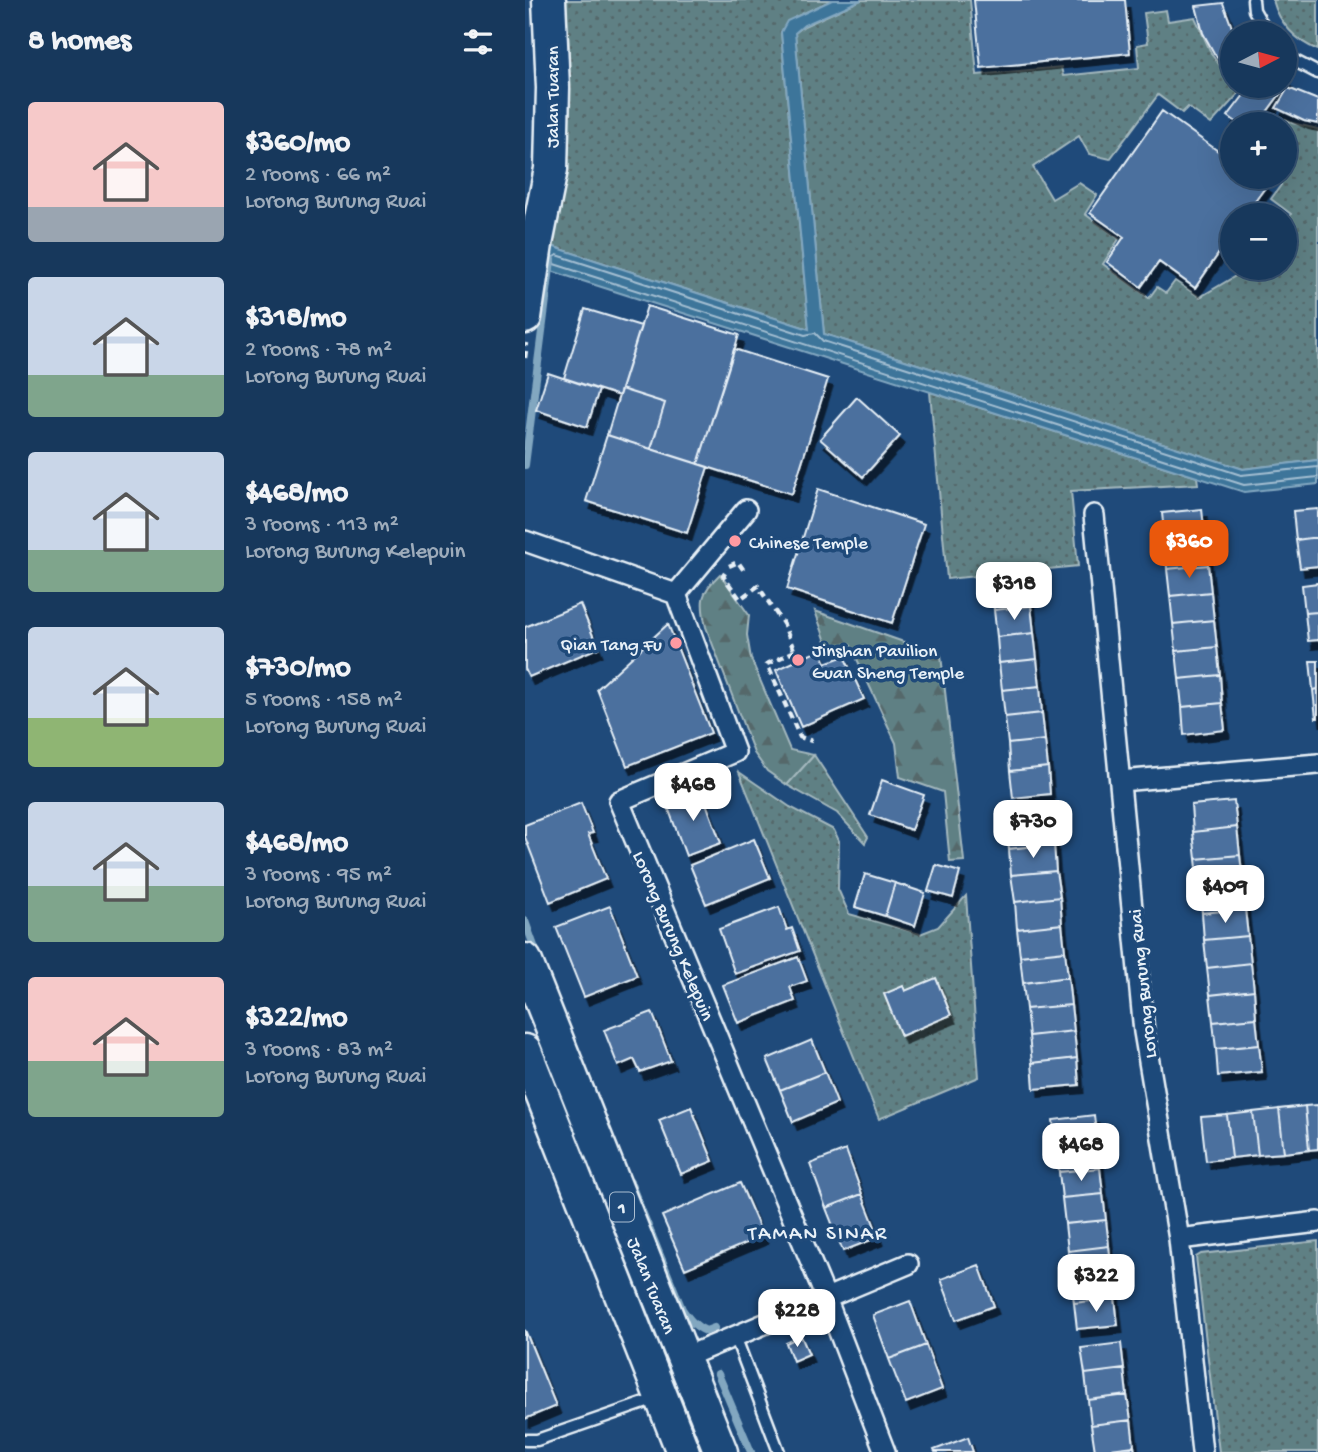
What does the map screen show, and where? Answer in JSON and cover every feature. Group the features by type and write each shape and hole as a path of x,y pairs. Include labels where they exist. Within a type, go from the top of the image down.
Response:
{"main road":[{"name":"Jalan Tuaran","path":"525,317 551,169 553,88 549,0"},
{"name":"Jalan Tuaran","path":"525,960 717,1445"},
{"name":"Jalan Tuaran","path":"525,1051 683,1452"}],"street":[{"path":"525,541 675,594 745,510"},
{"name":"Lorong Burung Ruai","path":"1094,515 1144,1032 1179,1239 1202,1452"},
{"name":"Lorong Burung Kelepuin","path":"675,594 735,752 619,801 826,1298 885,1452"},
{"path":"1120,781 1318,764"},
{"path":"1179,1239 1318,1222"},
{"path":"683,1358 908,1264"}],"lane":[{"path":"1253,0 1254,10 1260,21"},
{"path":"1297,62 1318,73"},
{"path":"735,1336 779,1452"},
{"path":"525,1440 537,1440 660,1397"}],"path":[{"path":"738,562 745,572"},
{"path":"723,576 740,599 758,586 784,625 798,660"},
{"path":"795,652 767,664 800,737 812,741"}],"green space":[{"path":"565,0 832,0 795,17 781,32 809,329 548,245 569,49"},
{"path":"861,0 970,0 977,75 1061,67 1063,76 1139,68 1137,45 1148,43 1144,13 1166,10 1168,21 1195,17 1212,55 1220,65 1220,98 1235,98 1211,124 1188,107 1182,113 1158,95 1110,159 1089,154 1079,136 1033,167 1052,199 1079,183 1097,195 1085,214 1119,239 1103,264 1149,298 1157,287 1166,293 1175,281 1200,297 1229,280 1297,280 1297,203 1276,203 1271,199 1278,189 1297,189 1297,124 1318,129 1318,460 1243,469 824,334 795,33 804,26"},
{"path":"1273,0 1318,0 1318,50 1297,37 1297,21 1283,21"},
{"path":"930,392 1197,477 1198,484 1071,491 1078,566 947,579"},
{"path":"720,574 749,615 747,635 751,659 790,750 814,755 787,785 767,771 754,753 706,627 703,598"},
{"path":"815,611 941,655 964,861 950,862 943,792 900,777 896,743 850,644 829,650"},
{"path":"814,755 868,837 865,843 837,813 787,785"},
{"path":"739,772 790,807 834,830 839,841 838,889 849,914 920,934 938,927 966,896 979,1077 879,1119"},
{"path":"1318,1241 1318,1452 1219,1452 1196,1257 1201,1254"}],"water":[{"path":"832,0 861,0 804,25 795,33 824,334 1243,469 1318,460 1318,484 1244,492 542,268 548,245 809,329 781,32 787,21"}],"building":[{"path":"974,0 1125,0 1130,53 981,68"},
{"path":"1223,3 1230,21 1220,21 1220,61 1203,33 1196,6"},
{"path":"1297,92 1318,100 1318,124 1297,118 1297,112 1285,112 1276,108 1282,98 1297,98"},
{"path":"1242,98 1277,98 1267,112 1231,112"},
{"path":"1162,111 1220,152 1220,189 1264,189 1254,203 1220,203 1220,252 1195,288 1159,262 1141,287 1107,262 1124,237 1090,213"},
{"path":"647,306 739,335 698,464 651,449 665,403 621,389"},
{"path":"585,309 641,326 619,396 564,378"},
{"path":"734,349 828,379 792,494 698,464"},
{"path":"548,373 599,390 587,427 536,410"},
{"path":"621,389 665,403 651,449 607,435"},
{"path":"857,397 900,436 863,477 820,439"},
{"path":"607,435 708,467 687,533 586,501"},
{"path":"818,489 924,524 892,623 787,589"},
{"path":"1202,509 1205,537 1165,541 1162,513"},
{"path":"1318,509 1318,537 1296,540 1293,511"},
{"path":"1205,537 1208,565 1167,569 1165,541"},
{"path":"1318,537 1318,566 1300,568 1296,540"},
{"path":"1208,565 1211,592 1170,596 1167,569"},
{"path":"1028,579 1031,606 994,610 991,583"},
{"path":"1318,583 1318,612 1305,613 1302,585"},
{"path":"1211,592 1214,620 1173,624 1170,596"},
{"path":"580,604 598,648 529,677 525,669 525,627"},
{"path":"1031,606 1034,633 997,637 994,610"},
{"path":"1318,612 1318,640 1308,641 1305,613"},
{"path":"1214,620 1217,647 1176,651 1173,624"},
{"path":"668,624 711,733 627,766 597,689"},
{"path":"1034,633 1037,659 999,663 997,637"},
{"path":"1217,647 1220,675 1179,679 1176,651"},
{"path":"820,650 826,663 844,656 864,699 801,727 776,670"},
{"path":"1037,659 1040,686 1002,690 999,663"},
{"path":"1310,661 1318,661 1318,689 1313,690"},
{"path":"1220,675 1222,703 1182,707 1179,679"},
{"path":"1040,686 1042,713 1005,717 1002,690"},
{"path":"1318,689 1318,718 1316,718 1313,690"},
{"path":"1222,703 1225,730 1184,735 1182,707"},
{"path":"1042,713 1045,740 1008,744 1005,717"},
{"path":"1045,740 1048,767 1010,771 1008,744"},
{"path":"1048,767 1050,794 1013,798 1010,771"},
{"path":"882,780 924,795 911,830 870,815"},
{"path":"701,790 721,843 686,856 666,802"},
{"path":"1234,801 1237,827 1193,832 1191,805"},
{"path":"581,803 593,833 588,834 606,879 550,902 525,837 525,825"},
{"path":"1051,817 1054,844 1009,849 1006,822"},
{"path":"1237,827 1240,855 1196,859 1193,832"},
{"path":"754,839 770,878 706,904 690,865"},
{"path":"1054,844 1056,871 1011,875 1009,849"},
{"path":"1240,855 1243,882 1199,886 1196,859"},
{"path":"936,865 960,872 953,898 928,891"},
{"path":"1056,871 1060,897 1015,902 1011,875"},
{"path":"865,874 895,883 885,916 855,907"},
{"path":"1243,882 1245,909 1202,913 1199,886"},
{"path":"895,883 925,893 915,926 885,916"},
{"path":"1060,897 1062,924 1017,929 1015,902"},
{"path":"610,906 637,976 584,997 556,927"},
{"path":"779,907 787,930 792,928 800,951 735,974 719,929"},
{"path":"1245,909 1248,936 1204,940 1202,913"},
{"path":"1062,924 1065,951 1020,956 1017,929"},
{"path":"1248,936 1251,963 1207,968 1204,940"},
{"path":"1065,951 1068,977 1023,983 1020,956"},
{"path":"798,957 807,981 790,987 795,1001 738,1023 723,985"},
{"path":"1251,963 1254,990 1210,995 1207,968"},
{"path":"1068,977 1071,1005 1026,1009 1023,983"},
{"path":"936,978 951,1015 901,1036 884,994 903,986 905,991"},
{"path":"1254,990 1256,1018 1213,1022 1210,995"},
{"path":"1071,1005 1074,1031 1029,1036 1026,1009"},
{"path":"652,1012 671,1061 640,1072 634,1059 618,1066 604,1030"},
{"path":"1256,1018 1259,1045 1216,1049 1213,1022"},
{"path":"1074,1031 1077,1058 1032,1063 1029,1036"},
{"path":"812,1040 825,1072 780,1090 767,1059"},
{"path":"1259,1045 1262,1072 1218,1076 1216,1049"},
{"path":"1077,1058 1079,1085 1034,1089 1032,1063"},
{"path":"825,1072 837,1103 793,1122 780,1090"},
{"path":"1318,1105 1318,1149 1309,1150 1305,1106"},
{"path":"1305,1106 1309,1150 1284,1153 1279,1109"},
{"path":"691,1107 713,1161 681,1174 659,1120"},
{"path":"1279,1109 1284,1153 1258,1155 1253,1112"},
{"path":"1253,1112 1258,1155 1232,1158 1227,1115"},
{"path":"1094,1115 1097,1141 1056,1146 1053,1120"},
{"path":"1227,1115 1232,1158 1206,1161 1201,1117"},
{"path":"1097,1141 1100,1168 1059,1172 1056,1146"},
{"path":"846,1150 862,1194 826,1208 810,1164"},
{"path":"1100,1168 1103,1194 1062,1198 1059,1172"},
{"path":"740,1183 763,1236 685,1269 662,1216"},
{"path":"862,1194 879,1237 843,1251 826,1208"},
{"path":"1103,1194 1106,1220 1065,1224 1062,1198"},
{"path":"1106,1220 1109,1246 1068,1251 1065,1224"},
{"path":"1109,1246 1112,1272 1071,1277 1068,1251"},
{"path":"979,1265 994,1306 956,1320 941,1279"},
{"path":"1112,1272 1115,1298 1074,1303 1071,1277"},
{"path":"1115,1298 1118,1325 1077,1329 1074,1303"},
{"path":"910,1301 926,1345 889,1359 873,1315"},
{"path":"525,1330 556,1406 525,1419"},
{"path":"801,1336 809,1354 793,1361 786,1343"},
{"path":"1121,1343 1124,1369 1085,1374 1081,1348"},
{"path":"926,1345 942,1389 906,1403 889,1359"},
{"path":"1124,1369 1127,1395 1088,1400 1085,1374"},
{"path":"1127,1395 1131,1420 1091,1425 1088,1400"},
{"path":"1131,1420 1134,1446 1095,1451 1091,1425"},
{"path":"968,1437 973,1452 934,1450"},
{"path":"1134,1446 1135,1452 1095,1452 1095,1451"}],"waterway":[{"path":"525,465 551,260"},
{"path":"525,921 538,957"},
{"path":"630,1182 682,1309 692,1322 702,1329 706,1331 714,1328"},
{"path":"718,1374 751,1452"}],"place":[{"name":"Chinese Temple","path":"735,541"},
{"name":"Qian Tang Fu","path":"676,643"},
{"name":"Jinshan Pavilion Guan Sheng Temple","path":"798,660"}],"district":[{"name":"TAMAN SINAR","path":"818,1232"}]}
